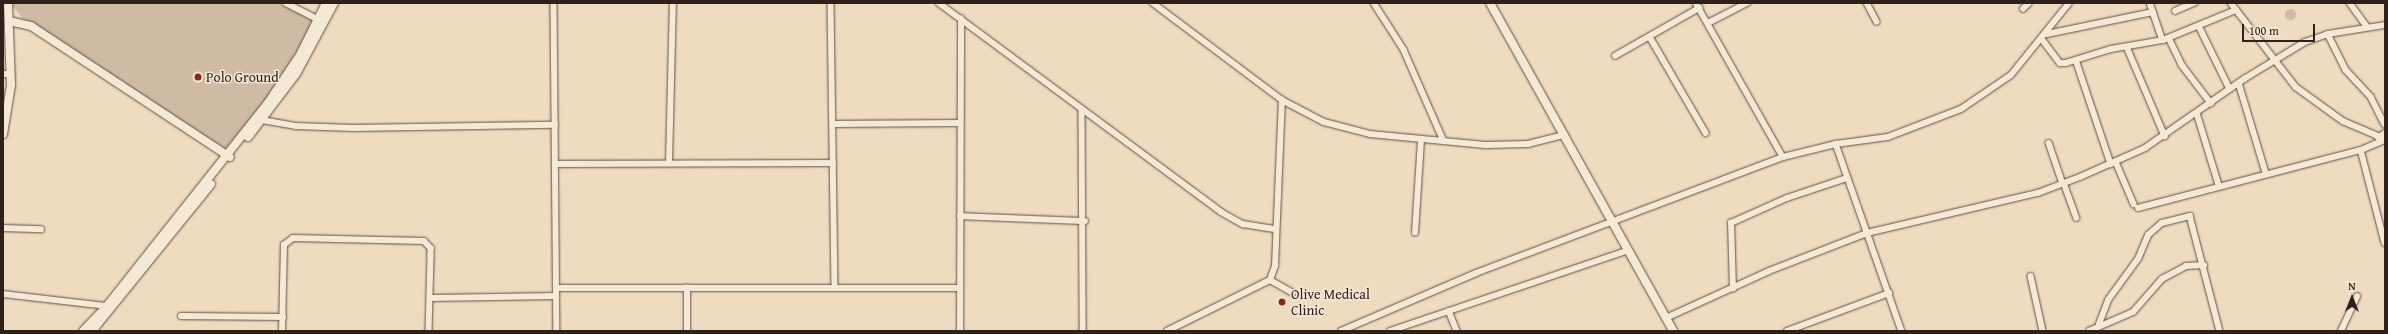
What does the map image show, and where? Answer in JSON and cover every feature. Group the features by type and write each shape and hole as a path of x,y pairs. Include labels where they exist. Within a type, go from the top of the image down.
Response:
{"main road":[{"path":"3,134 10,107 7,74 9,3"},
{"path":"9,3 18,21 229,157"},
{"path":"92,331 229,157 296,61 319,20 326,3"},
{"path":"84,331 108,306 229,157 262,120 296,74 334,3"},
{"path":"1490,3 1613,220 1673,331"},
{"path":"9,21 18,21"}],"street":[{"path":"286,3 319,20"},
{"path":"554,3 557,331"},
{"path":"669,163 673,3"},
{"path":"831,3 834,124 833,163 835,285"},
{"path":"939,3 1221,212 1243,224 1276,229"},
{"path":"1153,3 1282,100 1324,122 1370,134 1444,142 1528,144 1565,135"},
{"path":"1374,3 1404,50 1444,142"},
{"path":"1708,23 1747,3"},
{"path":"1867,3 1877,22"},
{"path":"2023,9 2029,3"},
{"path":"1341,331 1613,220 1783,158 1836,144 1888,137 1961,109 2011,75 2047,34 2069,3"},
{"path":"2150,3 2163,40"},
{"path":"2175,11 2194,3"},
{"path":"2231,3 2296,87 2322,107 2378,138 2385,139"},
{"path":"2350,3 2367,26"},
{"path":"1615,56 1650,37 1698,6 1783,158"},
{"path":"2042,39 2060,62 2076,60 2127,47 2163,40 2200,28 2236,10"},
{"path":"2047,34 2153,12"},
{"path":"960,331 959,123 961,19"},
{"path":"1666,318 1867,233 2038,193 2064,184 2113,163 2165,136 2230,89 2274,60 2305,42 2328,34 2367,26 2385,25"},
{"path":"2200,28 2230,89"},
{"path":"2328,34 2346,70 2371,97 2385,124"},
{"path":"1650,37 1706,133"},
{"path":"2169,38 2182,65 2211,103"},
{"path":"2127,47 2165,136"},
{"path":"2076,60 2113,163 2136,206 2361,150 2385,139"},
{"path":"2238,84 2266,173"},
{"path":"1167,331 1270,280 1275,266 1282,100"},
{"path":"1082,109 1084,221 1083,331"},
{"path":"2197,113 2219,185"},
{"path":"262,120 296,126 353,128 555,125"},
{"path":"834,124 959,123"},
{"path":"2378,138 2385,133"},
{"path":"1415,233 1420,140"},
{"path":"2049,143 2077,218"},
{"path":"1836,144 1902,331"},
{"path":"2361,150 2385,243"},
{"path":"556,164 833,163"},
{"path":"1733,289 1731,223 1787,198 1847,178"},
{"path":"960,216 1084,221"},
{"path":"2099,324 2108,300 2138,259 2143,243 2162,223 2190,216 2220,331"},
{"path":"3,228 41,229"},
{"path":"282,331 284,245 294,238 424,241 431,248 429,331"},
{"path":"1390,331 1629,250"},
{"path":"2089,331 2099,324 2132,312 2162,279 2186,266 2204,265"},
{"path":"2030,276 2043,331"},
{"path":"1270,280 1293,293"},
{"path":"556,288 687,288 835,285 960,288"},
{"path":"687,288 687,331"},
{"path":"1787,331 1805,323 1889,293"},
{"path":"3,294 108,306"},
{"path":"430,298 556,296"},
{"path":"2341,331 2357,296"},
{"path":"1449,311 1457,331"},
{"path":"181,316 282,316"},
{"path":"1805,323 1806,331"}],"shaded area":[{"name":"Polo Ground","path":"10,3 280,3 317,22 270,100 226,149 29,26"},
{"path":"2290,8 2294,10 2296,14 2294,18 2290,20 2286,18 2284,14 2286,10"}],"place":[{"name":"Polo Ground","path":"198,77"},
{"name":"Olive Medical Clinic","path":"1282,302"}]}
